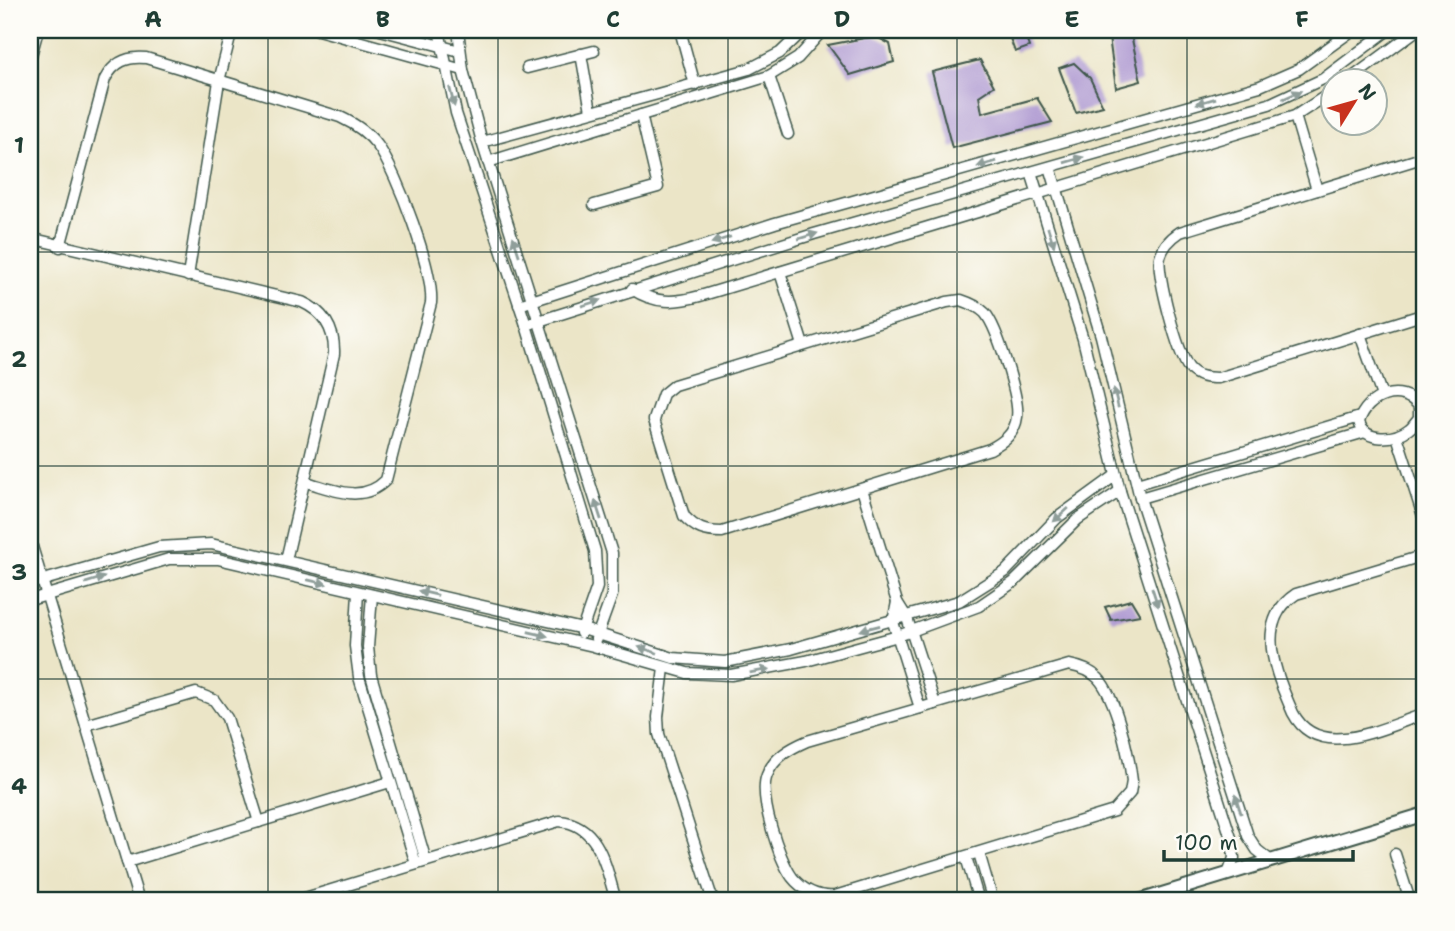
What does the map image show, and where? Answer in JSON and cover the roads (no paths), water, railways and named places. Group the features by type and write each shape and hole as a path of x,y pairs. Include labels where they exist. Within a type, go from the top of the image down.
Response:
{"street":[{"path":"30,59 38,30"},
{"path":"188,276 219,81 232,30"},
{"path":"318,30 463,70"},
{"path":"380,30 460,51"},
{"path":"439,30 440,46 456,113 526,325 595,551 597,587 577,643"},
{"path":"458,30 463,70 482,142 534,299 610,546 614,583 593,646"},
{"path":"680,30 695,85"},
{"path":"482,142 695,85 765,62 794,42 804,30"},
{"path":"488,162 769,76 798,58 823,30"},
{"path":"519,305 775,223 1260,86 1299,69 1353,30"},
{"path":"526,325 632,289 1288,97 1324,79 1388,30"},
{"path":"1368,66 1417,30"},
{"path":"527,68 594,51"},
{"path":"581,54 591,111"},
{"path":"60,247 96,108 110,70 117,63 136,57 340,117 368,135 385,158 431,279 431,303 386,480 378,488 358,496 306,482"},
{"path":"769,76 788,134"},
{"path":"632,289 655,300 682,301 1295,116 1318,101"},
{"path":"594,205 658,187 641,115"},
{"path":"1295,116 1317,190"},
{"path":"1425,157 1191,227 1171,238 1160,258 1159,269 1181,352 1190,370 1199,376 1218,378 1425,314"},
{"path":"1050,167 1054,188 1101,336 1140,498 1156,549 1248,835 1257,850 1271,861"},
{"path":"1031,172 1073,304 1120,491 1232,841 1234,858 1228,874"},
{"path":"30,238 302,302 327,321 333,334 334,354 286,561"},
{"path":"779,272 803,345"},
{"path":"961,300 974,305 985,314 992,326 1017,404 1017,417 1005,441 990,449 862,489 722,532 701,530 684,516 654,420 663,394 683,381 947,302 961,300"},
{"path":"1360,334 1382,396"},
{"path":"1137,484 1360,417 1370,403 1382,396 1403,395 1421,401 1422,415 1408,430 1397,436 1384,438 1365,432 1361,427 1360,417"},
{"path":"1106,432 1123,428"},
{"path":"1140,498 1365,432"},
{"path":"1397,436 1425,522"},
{"path":"30,584 176,544 228,546 583,629 673,657 725,662 792,649 959,601 991,583 1057,518 1116,475"},
{"path":"862,489 897,602 907,618 935,704"},
{"path":"30,600 153,563 202,557 593,646 664,668 709,675 753,673 898,636 960,615 998,595 1078,519 1120,491"},
{"path":"30,540 139,901"},
{"path":"595,551 610,546"},
{"path":"1140,554 1156,549"},
{"path":"1425,555 1296,594 1279,607 1270,629 1270,641 1288,702 1298,724 1307,732 1329,740 1341,739 1425,714"},
{"path":"358,592 355,659 390,782 421,862"},
{"path":"372,595 368,647 379,704 421,862"},
{"path":"897,602 893,622 920,708"},
{"path":"1056,666 1080,667 1090,672 1105,688 1128,757 1132,781 1130,793 1114,811 835,895 819,895 800,886 788,870 766,806 764,789 768,772 786,752 807,741 920,708 1056,666"},
{"path":"664,668 657,717 659,734 713,901"},
{"path":"86,725 196,693 206,695 222,708 227,719 259,822"},
{"path":"368,707 379,704"},
{"path":"127,862 390,782"},
{"path":"1139,901 1425,814"},
{"path":"295,901 544,825 573,822 588,830 596,842 616,901"},
{"path":"979,853 993,901"},
{"path":"1395,854 1410,901"},
{"path":"966,857 979,901"},
{"path":"30,885 33,901"}]}
